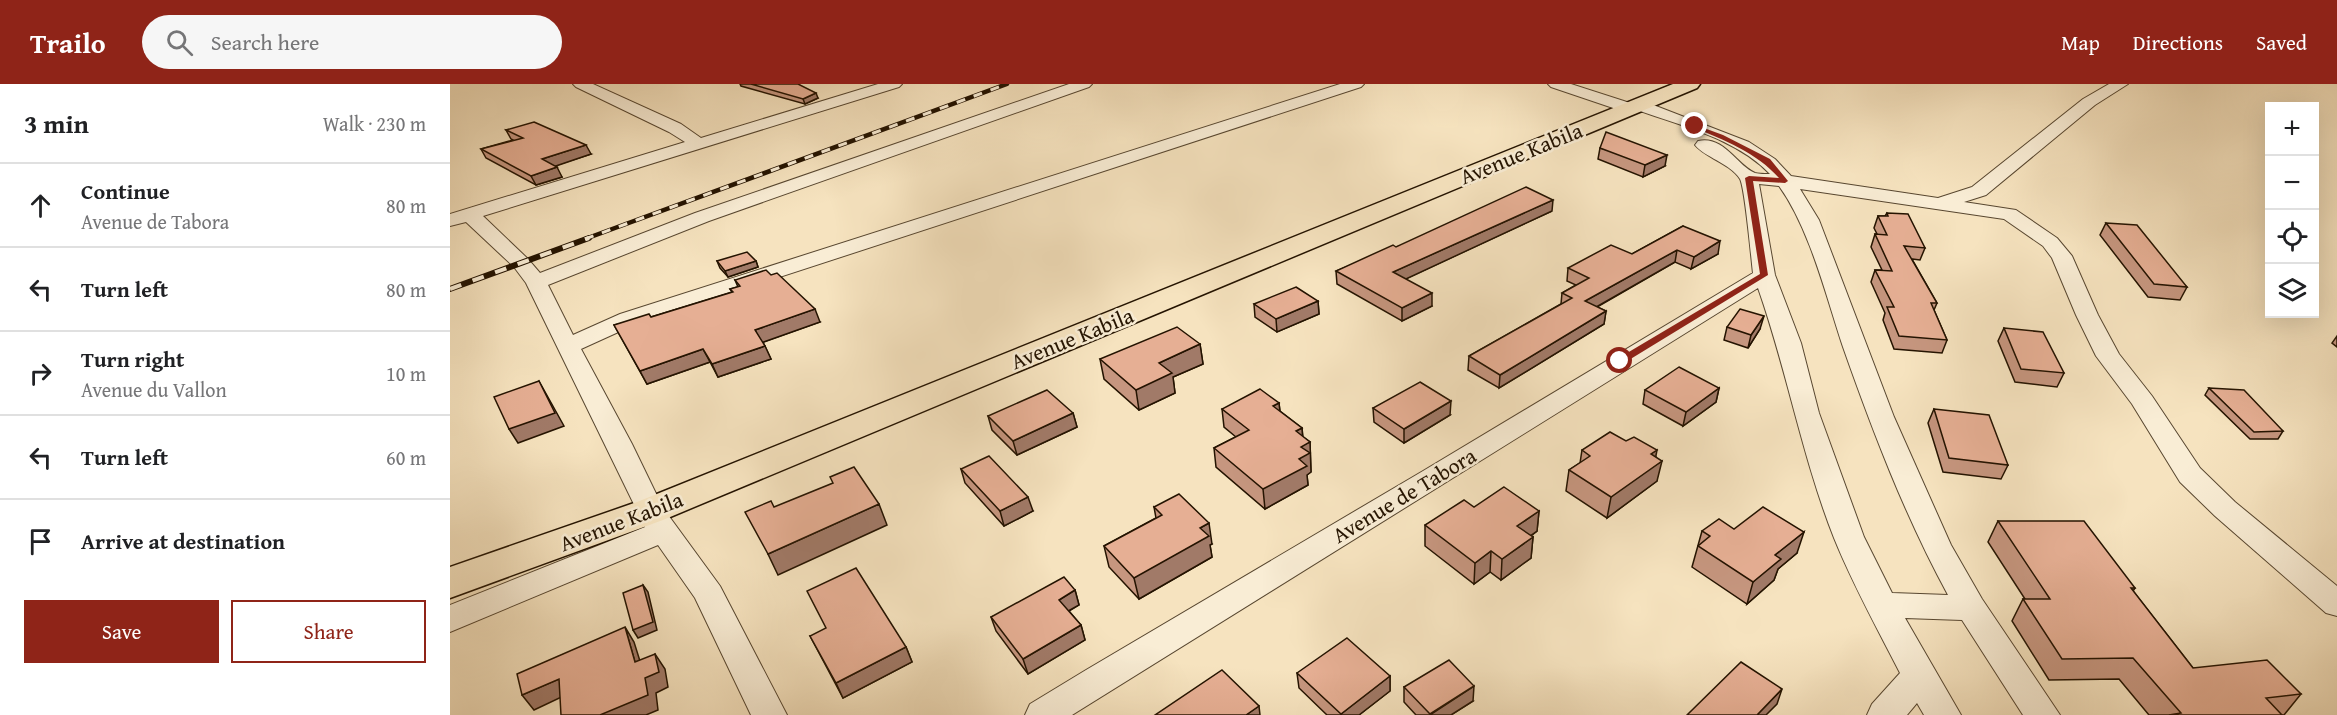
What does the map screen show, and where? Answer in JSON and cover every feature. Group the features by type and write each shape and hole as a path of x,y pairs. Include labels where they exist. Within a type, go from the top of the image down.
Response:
{"highway":[{"name":"Avenue Kabila","path":"450,583 656,521 1690,84"}],"street":[{"path":"581,84 675,128 698,143"},
{"path":"459,217 698,143 860,89 894,84"},
{"path":"536,282 702,217 1084,84"},
{"path":"567,346 628,319 1356,84"},
{"path":"1556,84 1627,109 1721,136 1768,161 1785,181 1809,220 1902,470 1936,545 1971,608 2042,715"},
{"path":"1922,201 1979,191 2089,102 2120,84"},
{"path":"1627,109 1724,155 1749,178 1785,181 2009,214"},
{"path":"1749,178 1764,275 1789,343 1806,413 1837,504 1849,537 1881,604 1919,676 1943,715"},
{"path":"1979,191 2050,242 2062,256 2087,315 2108,356 2143,401 2190,474 2225,509 2337,604"},
{"path":"459,217 520,263 536,282 656,521 690,563 709,594 769,715"},
{"name":"Avenue de Tabora","path":"1043,715 1193,621 1491,443 1658,338 1764,275"},
{"path":"554,321 585,323 628,319"},
{"path":"450,619 656,521"},
{"path":"1881,604 1971,608"},
{"path":"1885,715 1919,676"}],"building":[{"path":"751,84 798,84 816,93 803,99"},
{"path":"534,122 586,145 542,159 557,167 531,176 481,149 523,138 506,130"},
{"path":"1606,132 1667,155 1645,165 1600,148"},
{"path":"1526,187 1553,200 1393,272 1432,293 1402,308 1336,271 1393,245 1396,247"},
{"path":"1887,213 1908,214 1925,248 1904,246 1937,303 1931,303 1947,340 1899,336 1887,307 1894,307 1875,270 1892,271 1875,234 1887,235 1878,216 1888,216"},
{"path":"2106,223 2137,225 2187,287 2154,284"},
{"path":"1683,226 1720,241 1694,257 1677,250 1585,301 1606,311 1500,375 1469,356 1572,298 1562,293 1589,278 1568,268 1611,245 1632,254"},
{"path":"747,252 756,261 725,271 717,261"},
{"path":"766,270 771,275 777,273 815,309 755,330 765,346 712,364 703,349 640,371 614,325 649,314 651,317 733,292 730,289 740,286 735,280"},
{"path":"1296,287 1318,301 1276,319 1254,304"},
{"path":"1740,309 1764,316 1751,335 1727,327"},
{"path":"1177,327 1200,344 1159,363 1172,373 1136,390 1100,359"},
{"path":"2004,328 2043,332 2064,373 2021,369"},
{"path":"1679,367 1719,388 1686,412 1645,390"},
{"path":"539,381 555,413 509,429 494,397"},
{"path":"1420,382 1451,401 1404,429 1373,408"},
{"path":"2209,388 2244,390 2283,431 2254,432"},
{"path":"1260,389 1279,403 1273,406 1302,428 1296,431 1310,442 1301,447 1310,453 1299,459 1307,466 1263,489 1214,448 1249,430 1222,409"},
{"path":"1047,390 1073,413 1013,441 988,416"},
{"path":"1934,409 1989,415 2008,465 1949,458"},
{"path":"1610,432 1626,441 1634,437 1657,450 1651,454 1662,461 1611,497 1569,470 1590,456 1582,450"},
{"path":"989,456 1028,497 1000,511 961,469"},
{"path":"854,467 879,504 768,554 745,512 771,501 774,507 833,483 830,477"},
{"path":"1504,487 1539,511 1517,526 1533,537 1502,559 1491,551 1475,563 1425,525 1464,500 1474,507"},
{"path":"1179,494 1209,523 1200,528 1209,536 1134,578 1104,546 1162,515 1154,507"},
{"path":"1763,507 1804,532 1775,555 1781,559 1753,582 1698,546 1710,536 1702,531 1719,519 1734,529"},
{"path":"1998,521 2084,521 2135,588 2131,588 2193,668 2267,660 2301,694 2266,698 2282,715 2169,715 2181,713 2133,658 2062,659 2023,599 2050,599"},
{"path":"856,568 906,647 836,683 810,636 826,628 807,591"},
{"path":"1064,577 1075,590 1059,600 1081,625 1023,659 991,617"},
{"path":"643,585 653,622 633,630 623,593"},
{"path":"625,627 635,662 655,654 659,672 645,678 648,695 600,715 561,715 559,679 522,695 517,674"},
{"path":"1347,638 1390,676 1341,714 1297,673"},
{"path":"1449,660 1474,686 1430,714 1404,687"},
{"path":"1741,662 1782,689 1757,715 1687,715"},
{"path":"1222,670 1259,706 1246,715 1155,715"}],"railway":[{"path":"585,239 1007,84"},
{"path":"450,289 589,238"}],"route":[{"path":"1620,361 1764,275 1749,178 1785,181 1768,161 1744,147 1695,126"}]}
